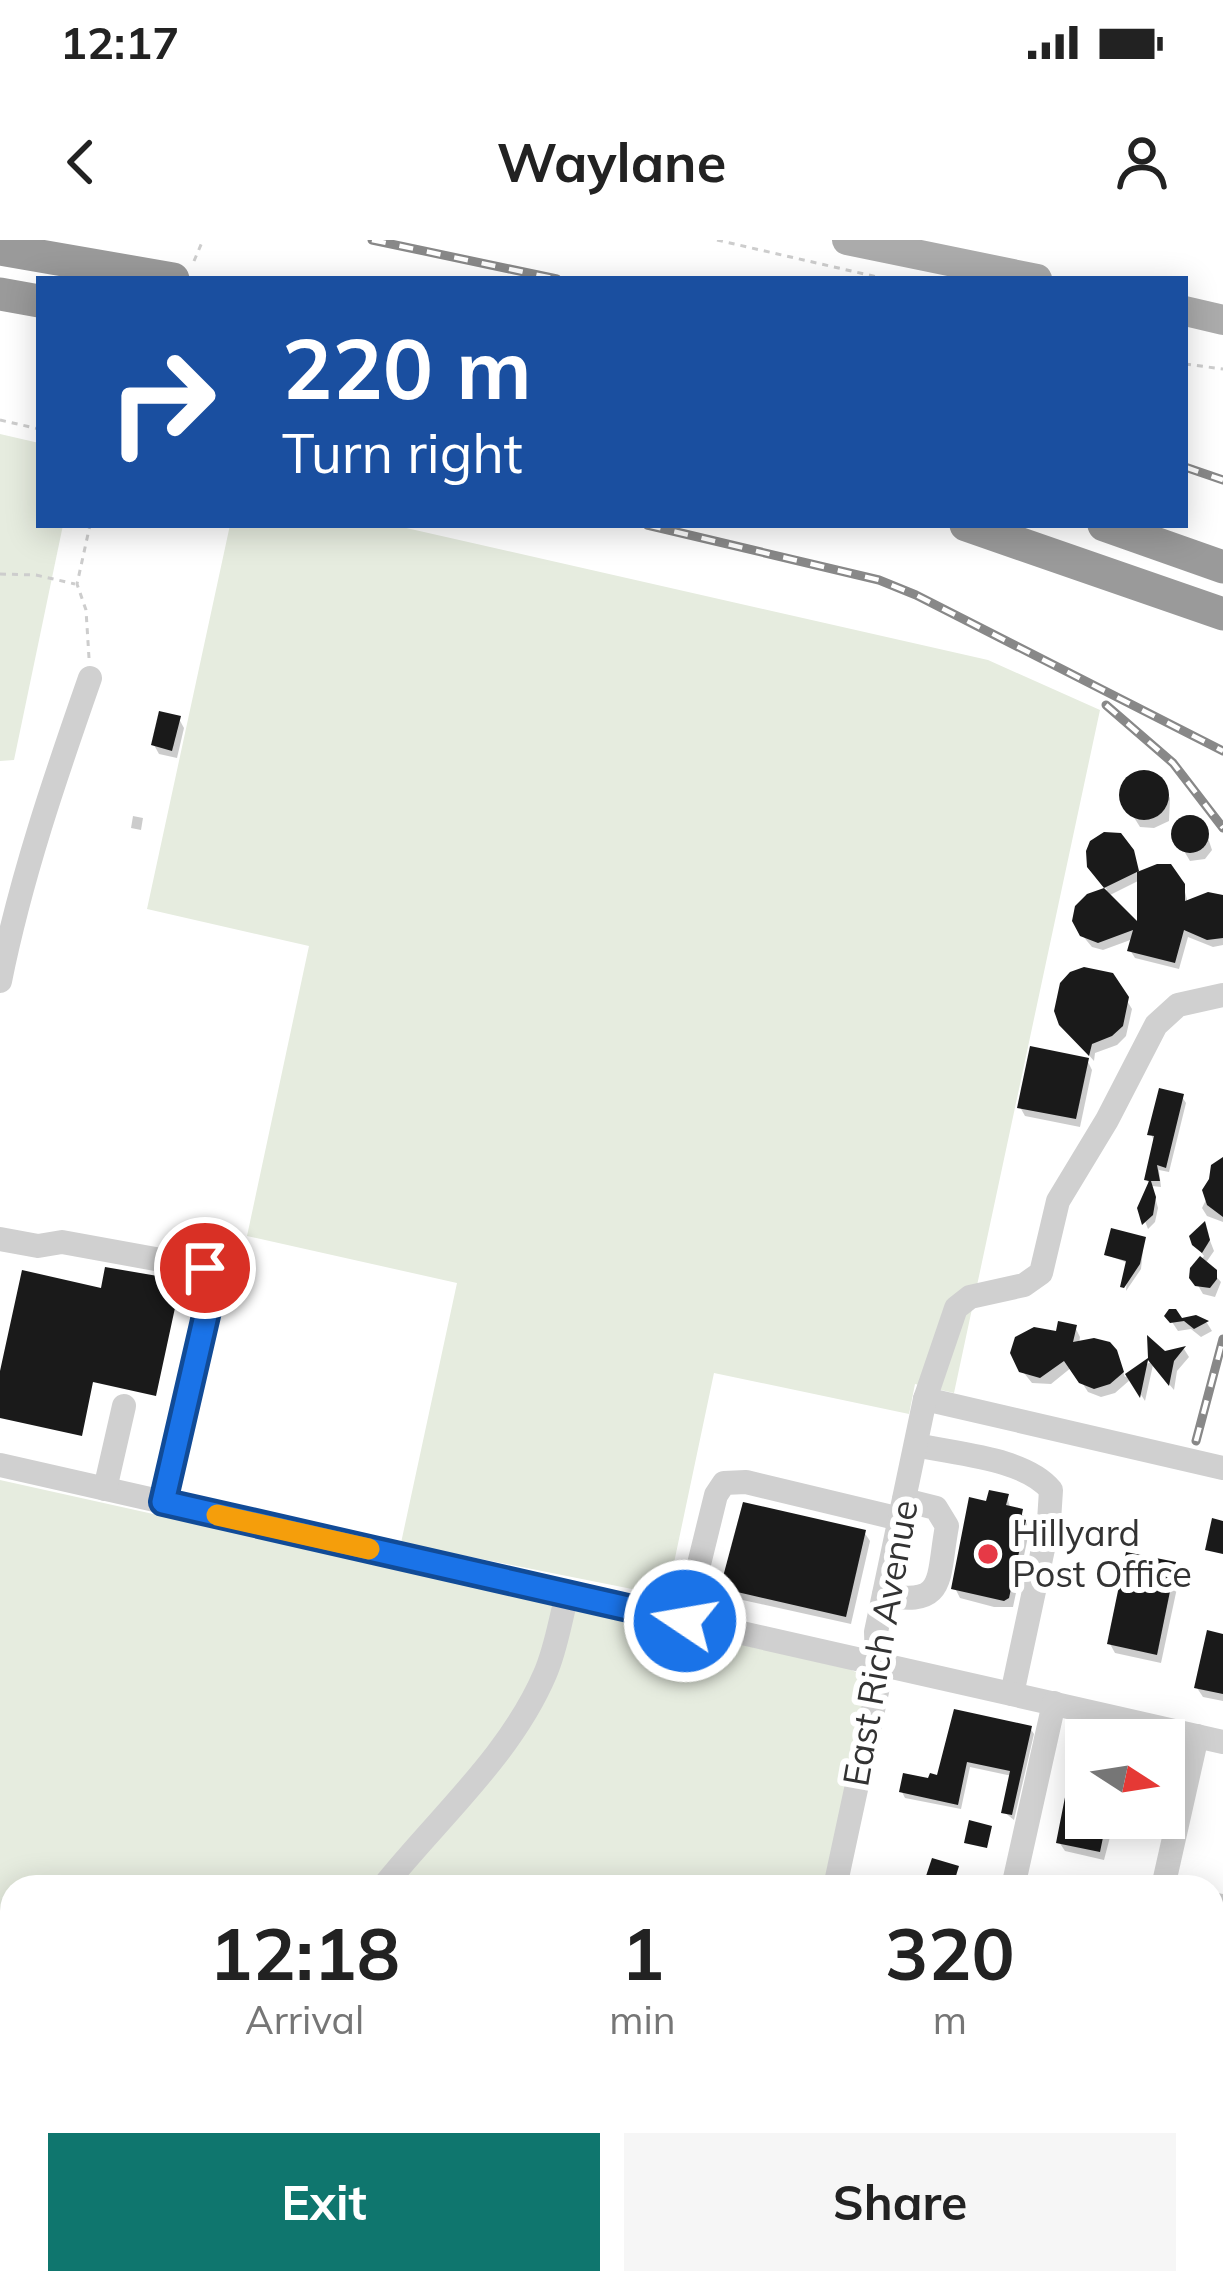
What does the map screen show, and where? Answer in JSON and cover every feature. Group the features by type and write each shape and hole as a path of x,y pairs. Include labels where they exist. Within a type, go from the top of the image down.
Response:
{"highway":[{"path":"0,250 182,273"},
{"path":"0,294 36,300"},
{"path":"975,528 1223,614"},
{"path":"1112,528 1223,567"},
{"path":"1157,528 1223,547"}],"main road":[{"path":"847,240 1023,276"},
{"path":"938,240 986,268"},
{"path":"1188,312 1223,320"}],"street":[{"path":"0,981 33,846 90,678"},
{"name":"East Rich Avenue","path":"838,1875 876,1695 875,1640 884,1595 925,1399 956,1308 970,1297 1024,1285 1041,1273 1058,1201 1108,1120 1156,1025 1178,1005 1223,995"},
{"path":"0,1239 104,1249 205,1268 213,1276 163,1502"},
{"path":"925,1399 1223,1468"},
{"path":"105,1489 124,1406"},
{"path":"916,1445 1020,1468 1040,1477 1051,1490 1049,1521 1012,1694"},
{"path":"0,1465 1223,1742"},
{"path":"685,1621 716,1495 724,1483 746,1482 902,1510 936,1508 946,1526 934,1588 918,1601 884,1595"},
{"path":"393,1875 492,1758 544,1677 567,1594"},
{"path":"1016,1875 1054,1703"},
{"path":"1166,1875 1197,1736"}],"path":[{"path":"182,273 202,240"},
{"path":"717,240 873,276"},
{"path":"1188,364 1223,369"},
{"path":"0,420 36,428"},
{"path":"89,528 77,584 86,610 90,678"},
{"path":"2,576 36,575 77,584"}],"shaded area":[{"path":"0,434 36,442 36,528 62,528 14,760 0,761"},
{"path":"229,528 406,528 988,660 1100,710 954,1393 915,1384 909,1414 714,1373 667,1596 401,1543 457,1283 247,1236 309,946 147,909"},
{"path":"0,1480 847,1668 858,1673 867,1693 828,1875 0,1875"}],"building":[{"path":"159,711 181,716 172,751 151,745"},
{"path":"1144,770 1162,777 1169,795 1162,813 1144,820 1126,813 1119,795 1126,777"},
{"path":"1190,815 1203,821 1209,834 1203,847 1190,853 1177,847 1171,834 1177,821"},
{"path":"1104,832 1121,833 1134,850 1139,871 1104,888 1087,867 1086,851 1090,841"},
{"path":"1171,864 1185,884 1185,901 1208,892 1223,895 1223,938 1207,940 1184,930 1175,963 1127,951 1133,930 1098,943 1080,936 1072,921 1075,906 1087,894 1104,888 1137,921 1137,872"},
{"path":"1084,967 1113,973 1129,997 1123,1026 1092,1044 1089,1056 1059,1025 1054,1011 1060,983 1070,972"},
{"path":"1030,1046 1089,1058 1076,1119 1017,1108"},
{"path":"1159,1088 1184,1094 1166,1168 1157,1165 1160,1181 1151,1181 1156,1197 1153,1215 1142,1225 1137,1208 1149,1181 1144,1180 1154,1136 1147,1135"},
{"path":"1223,1157 1223,1217 1207,1205 1202,1190 1211,1165"},
{"path":"1205,1221 1210,1240 1202,1253 1189,1236"},
{"path":"1111,1228 1146,1237 1140,1264 1124,1288 1120,1287 1126,1261 1104,1255"},
{"path":"1200,1256 1217,1270 1210,1288 1195,1286 1189,1278"},
{"path":"105,1267 181,1280 156,1396 93,1382 82,1436 0,1418 0,1371 22,1270 101,1288"},
{"path":"1176,1309 1182,1318 1196,1315 1209,1321 1194,1329 1184,1321 1170,1323 1164,1316"},
{"path":"1058,1321 1077,1325 1073,1342 1094,1338 1110,1342 1124,1372 1094,1389 1079,1383 1064,1361 1040,1378 1019,1372 1010,1353 1015,1337 1034,1327 1056,1331"},
{"path":"1147,1335 1165,1351 1186,1346 1174,1361 1169,1386 1148,1360 1140,1398 1125,1374 1148,1358"},
{"name":"Hillyard Post Office","path":"989,1490 1009,1494 1006,1505 1023,1509 1021,1519 1026,1520 1009,1598 1004,1601 951,1589 969,1497 986,1501"},
{"path":"743,1502 866,1530 846,1617 720,1588"},
{"path":"1212,1518 1223,1521 1223,1554 1205,1550"},
{"path":"1126,1552 1176,1562 1157,1655 1107,1644"},
{"path":"1207,1630 1223,1634 1223,1694 1194,1688"},
{"path":"954,1709 1032,1726 1012,1815 1001,1813 1010,1771 967,1762 958,1805 899,1792 903,1773 937,1775"},
{"path":"1065,1797 1065,1839 1103,1839 1100,1852 1056,1843"},
{"path":"969,1820 992,1826 987,1848 964,1843"},
{"path":"932,1858 959,1866 956,1875 926,1875"}],"railway":[{"path":"372,240 543,276"},
{"path":"1188,468 1223,480"},
{"path":"660,528 879,580 1223,751"},
{"path":"1106,705 1173,763 1223,828"},
{"path":"1196,1441 1223,1339"}],"slow traffic":[{"path":"217,1515 369,1549"}],"place":[{"name":"Hillyard Post Office","path":"988,1554"}],"route":[{"path":"205,1268 213,1276 211,1294 163,1502 685,1621"}]}
